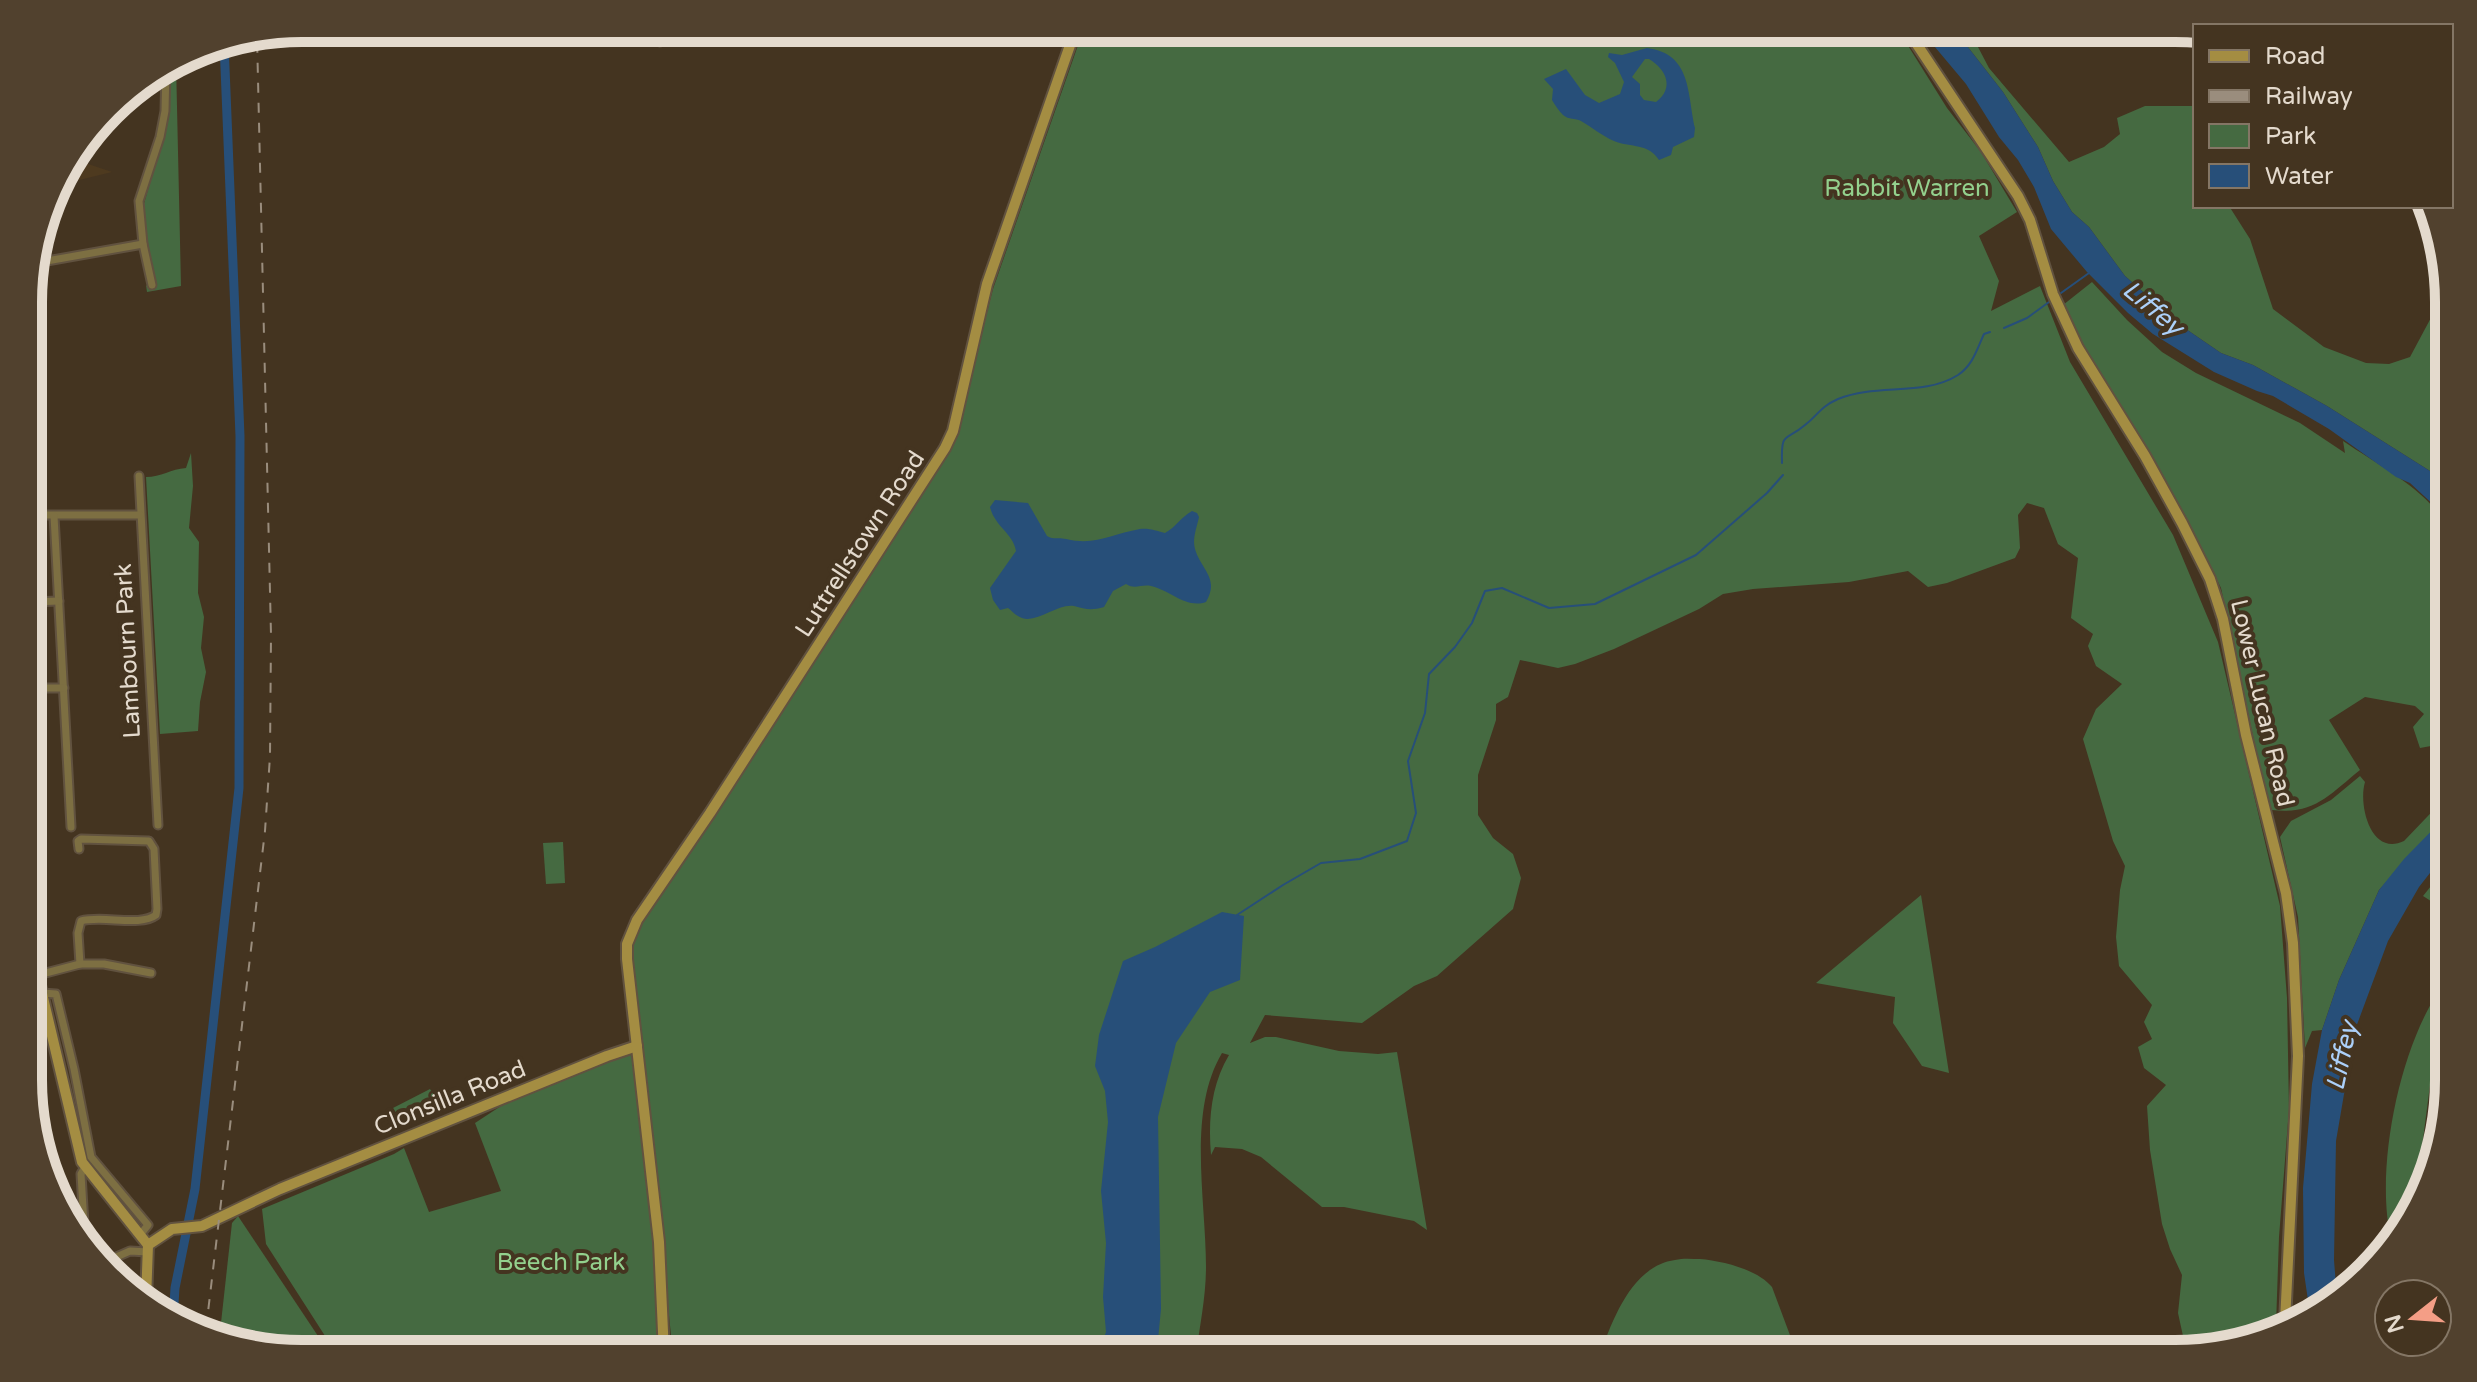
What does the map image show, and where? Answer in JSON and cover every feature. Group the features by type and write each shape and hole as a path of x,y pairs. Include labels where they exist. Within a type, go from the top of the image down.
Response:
{"street":[{"name":"Luttrellstown Road","path":"663,1340 659,1242 627,959 629,935 945,448 953,431 987,284 1071,42"},
{"name":"Lower Lucan Road","path":"1915,42 2018,196 2030,220 2053,294 2078,348 2145,456 2217,595 2246,735 2286,893 2293,943 2298,1067 2285,1315"},
{"path":"152,285 143,244 139,201 160,137 166,81"},
{"path":"45,261 143,244"},
{"name":"Lambourn Park","path":"139,476 158,825"},
{"path":"42,516 140,515"},
{"path":"54,516 71,827"},
{"path":"42,602 59,601"},
{"path":"42,688 64,688"},
{"path":"79,849 78,841 81,839 149,841 154,849 157,909 156,915 146,920 108,918 81,921 78,933 80,964"},
{"path":"42,974 80,964 104,964 151,973"},
{"path":"84,1221 81,1174 86,1162 74,1069 56,994 42,993 60,1072 86,1162 120,1201 148,1248 146,1288"},
{"name":"Clonsilla Road","path":"148,1248 180,1228 195,1228 280,1189 637,1046"},
{"path":"60,1072 74,1069"},
{"path":"113,1259 148,1248"}],"shaded area":[{"path":"83,162 112,172 72,182"},
{"path":"42,1026 47,1048 42,1049"}],"green space":[{"name":"Rabbit Warren","path":"1079,42 1906,42 1947,108 1981,152 2017,212 1979,236 1999,281 1991,311 2040,286 2070,362 2173,535 2218,642 2280,906 2287,998 2289,1109 2276,1319 2226,1335 2192,1339 2183,1336 2178,1313 2182,1275 2162,1224 2150,1150 2147,1106 2166,1085 2144,1068 2138,1047 2152,1039 2144,1022 2152,1005 2119,966 2116,937 2125,866 2113,841 2083,739 2096,709 2122,684 2096,666 2088,646 2093,634 2071,618 2078,558 2058,544 2044,508 2027,503 2018,515 2020,548 2015,558 1947,583 1928,587 1908,571 1849,582 1723,594 1699,609 1575,664 1558,668 1520,660 1508,697 1496,704 1496,720 1478,775 1478,815 1493,838 1513,854 1521,878 1513,909 1437,976 1414,986 1362,1023 1265,1015 1250,1043 1265,1037 1276,1037 1339,1051 1397,1052 1427,1230 1414,1221 1344,1207 1322,1207 1261,1157 1242,1149 1215,1147 1211,1155 1212,1103 1218,1078 1229,1055 1222,1053 1211,1076 1202,1129 1206,1278 1198,1340 672,1340 636,1001 632,945 637,927 732,788 953,443 993,289"},
{"path":"1964,42 1975,42 1989,68 2069,162 2104,147 2120,134 2117,118 2145,106 2193,106 2193,208 2230,208 2250,239 2273,309 2324,347 2366,363 2389,364 2410,357 2434,313 2434,475 2327,406 2253,365 2221,353 2183,327 2125,276 2089,227 2072,212 2053,181 2038,147 2003,92"},
{"path":"176,75 181,286 147,292 146,285 156,287 143,224 143,207 168,120 169,79"},
{"path":"2092,282 2162,352 2196,373 2300,423 2345,453 2343,441 2414,489 2434,508 2434,747 2420,748 2413,727 2424,714 2415,706 2365,697 2329,720 2360,770 2330,795 2310,806 2287,811 2272,810 2266,796 2221,588 2185,515 2075,334 2063,305"},
{"path":"191,453 193,486 189,528 199,542 198,593 204,617 201,648 206,672 198,731 160,734 146,477 186,468"},
{"path":"2360,776 2365,782 2366,815 2375,835 2383,842 2393,844 2404,841 2434,810 2434,829 2379,890 2339,980 2322,1030 2312,1031 2305,1048 2298,917 2280,837 2291,821 2331,800"},
{"path":"563,842 565,883 546,884 543,843"},
{"path":"2434,882 2434,903 2423,896"},
{"path":"1921,895 1949,1073 1922,1066 1893,1023 1895,997 1816,983"},
{"path":"2434,999 2434,1071 2421,1163 2400,1210 2389,1226 2386,1176 2389,1140 2405,1067"},
{"name":"Beech Park","path":"624,1055 631,1055 657,1243 660,1340 327,1339 266,1244 262,1209 404,1148 429,1212 501,1191 475,1123 507,1102"},
{"path":"430,1089 441,1106 402,1125 393,1108"},
{"path":"238,1216 321,1340 268,1338 221,1326 232,1223"},
{"path":"1684,1259 1728,1264 1758,1275 1772,1287 1791,1339 1606,1339 1618,1310 1636,1283 1660,1264"}],"water":[{"name":"Liffey","path":"1931,42 1964,42 2003,92 2038,147 2053,181 2072,212 2089,227 2125,276 2183,327 2221,353 2253,365 2327,406 2430,471 2434,475 2434,505 2410,483 2396,477 2329,429 2273,396 2214,372 2153,334 2128,313 2087,272 2051,229 2034,187 1966,84"},
{"path":"1647,48 1662,52 1672,58 1685,77 1694,137 1673,147 1671,155 1659,160 1645,148 1605,137 1581,121 1565,117 1552,100 1553,89 1544,79 1566,69 1585,95 1599,103 1620,94 1624,82 1615,63 1608,57 1609,53 1622,55","holes":["1645,59 1664,73 1667,85 1656,102 1644,100 1640,95 1640,84 1632,77"]},
{"path":"995,500 1028,503 1047,536 1077,541 1140,529 1165,533 1192,511 1197,513 1194,545 1210,580 1210,594 1206,602 1192,603 1158,588 1126,584 1113,591 1104,607 1088,609 1067,606 1031,619 1024,619 1008,608 1000,610 990,588 1016,551 992,514 990,507"},
{"name":"Liffey","path":"2434,828 2434,868 2419,887 2388,941 2355,1030 2336,1141 2336,1284 2308,1303 2304,1273 2303,1188 2312,1084 2322,1030 2339,980 2379,890"},
{"path":"1222,912 1244,916 1240,980 1210,992 1176,1043 1158,1117 1161,1309 1158,1340 1103,1340 1106,1332 1103,1297 1106,1243 1101,1191 1108,1122 1105,1091 1095,1066 1099,1035 1123,961"}],"waterway":[{"path":"174,1306 195,1189 239,788 240,436 224,54"},
{"path":"2061,293 2089,273"},
{"path":"2004,328 2027,318 2049,302"},
{"path":"1782,463 1782,446 1786,438 1827,405 1853,394 1944,382 1967,366 1984,334 1990,332"},
{"path":"1237,915 1321,863 1360,859 1407,841 1416,813 1408,761 1425,713 1429,674 1455,647 1472,623 1485,591 1502,588 1549,608 1595,604 1696,555 1767,493 1783,475"}],"railway":[{"path":"207,1322 265,831 270,756 271,635 257,46"}]}
